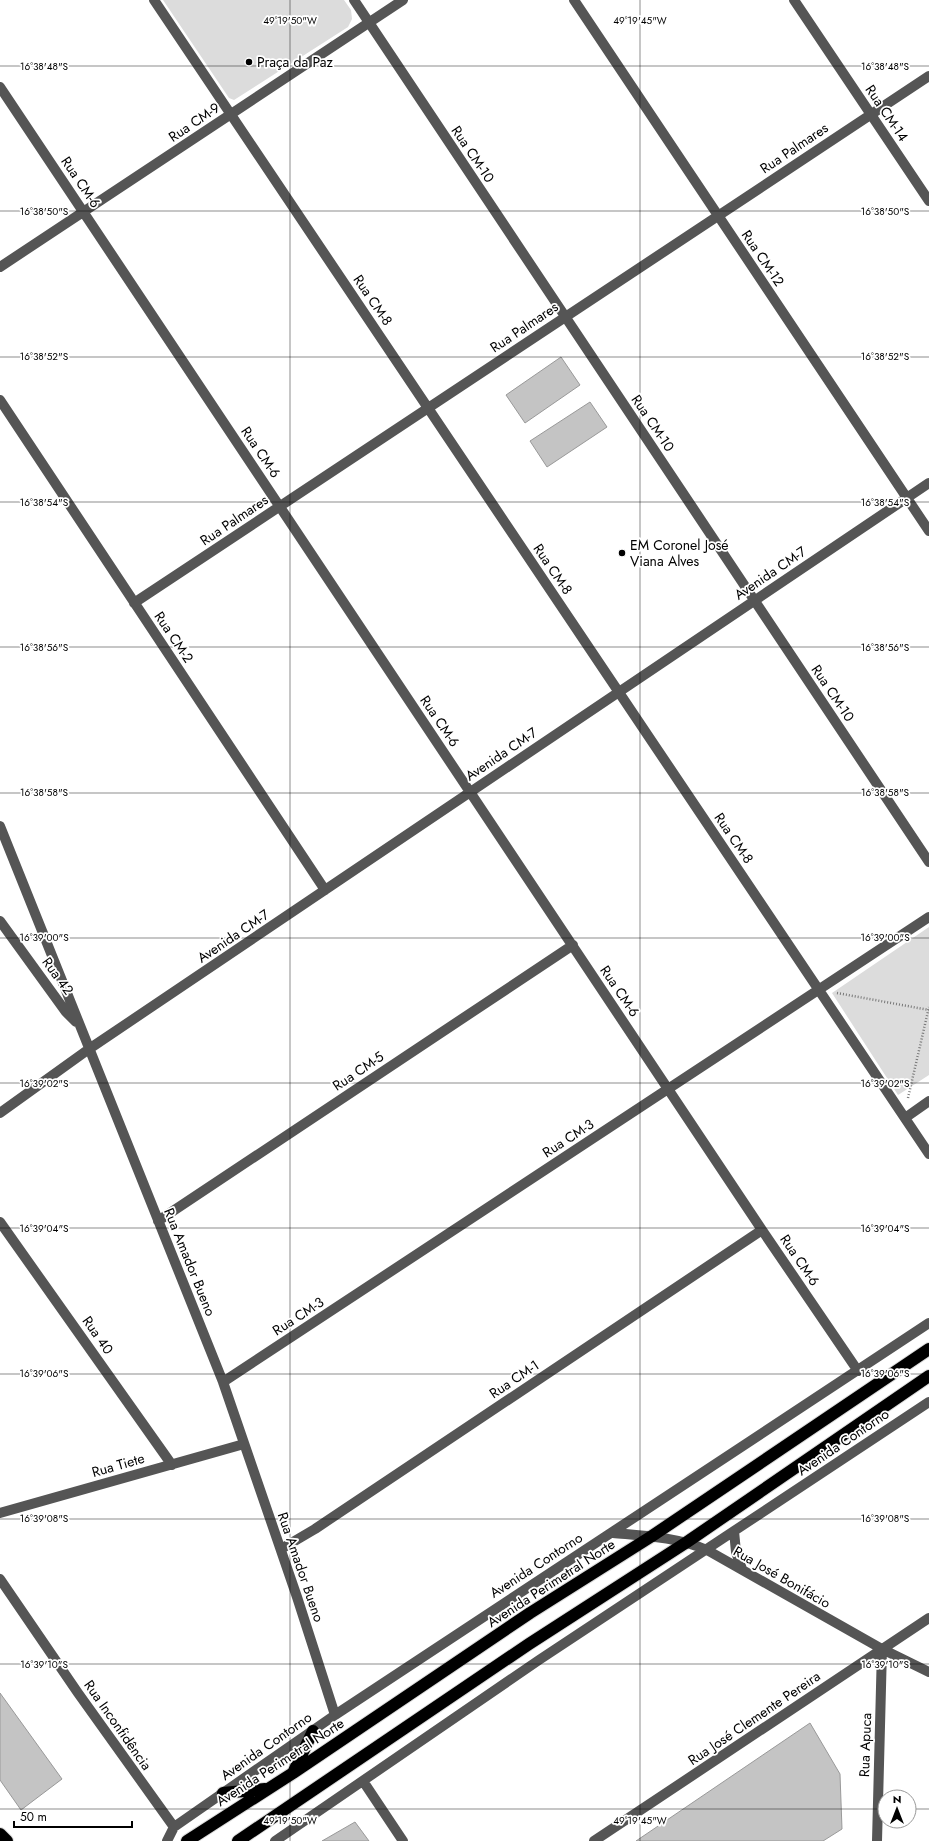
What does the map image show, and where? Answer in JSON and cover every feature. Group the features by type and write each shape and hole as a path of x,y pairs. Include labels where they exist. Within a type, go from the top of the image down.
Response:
{"highway":[{"name":"Avenida Perimetral Norte","path":"187,1841 293,1773 530,1613 652,1536 929,1349"},
{"path":"238,1841 529,1644 687,1542 929,1376"},
{"path":"293,1773 313,1730"},
{"path":"223,1793 269,1788"},
{"path":"0,1834 6,1841"}],"street":[{"name":"Rua CM-8","path":"154,0 929,1154"},
{"name":"Rua CM-10","path":"354,0 929,862"},
{"name":"Rua CM-9","path":"0,268 403,0"},
{"name":"Rua CM-12","path":"574,0 929,532"},
{"name":"Rua CM-14","path":"794,0 929,201"},
{"name":"Rua Palmares","path":"134,603 929,76"},
{"name":"Rua CM-6","path":"0,86 669,1088 762,1230 858,1371"},
{"name":"Rua CM-2","path":"0,400 325,890"},
{"name":"Avenida CM-7","path":"0,1113 89,1049 929,483"},
{"name":"Rua Amador Bueno","path":"0,826 223,1382 281,1549 335,1715"},
{"name":"Rua CM-3","path":"223,1382 929,916"},
{"name":"Rua 42","path":"0,921 66,1012 80,1027"},
{"name":"Rua CM-5","path":"158,1221 573,945"},
{"path":"904,1117 929,1101"},
{"name":"Rua 40","path":"0,1222 172,1465"},
{"name":"Rua CM-1","path":"281,1549 315,1529 762,1230"},
{"name":"Avenida Contorno","path":"167,1841 174,1827 335,1715 526,1588 613,1533 929,1323"},
{"name":"Avenida Contorno","path":"275,1841 539,1660 929,1402"},
{"name":"Rua Tiete","path":"0,1513 244,1444"},
{"path":"734,1531 736,1552 742,1570"},
{"name":"Rua José Bonifácio","path":"613,1533 652,1536 687,1542 707,1550 882,1650 929,1672"},
{"name":"Rua Inconfidência","path":"0,1579 78,1693 174,1827"},
{"name":"Rua José Clemente Pereira","path":"594,1841 929,1618"},
{"name":"Rua Apuca","path":"877,1841 882,1650"},
{"path":"363,1781 403,1841"}],"path":[{"path":"819,989 929,1009 904,1117"}],"shaded area":[{"name":"Praça da Paz","path":"163,0 344,0 351,10 352,19 348,27 234,100 229,98"},
{"path":"929,927 929,1075 898,1095 832,993"}],"building":[{"path":"561,357 580,385 525,423 506,395"},
{"path":"590,402 607,427 547,467 530,441"},
{"path":"0,1693 62,1779 21,1810 0,1780"},
{"path":"810,1723 840,1774 842,1829 823,1841 636,1841"},
{"path":"355,1822 369,1841 322,1841"}],"place":[{"name":"Praça da Paz","path":"249,62"},
{"name":"EM Coronel José Viana Alves","path":"622,553"}]}
